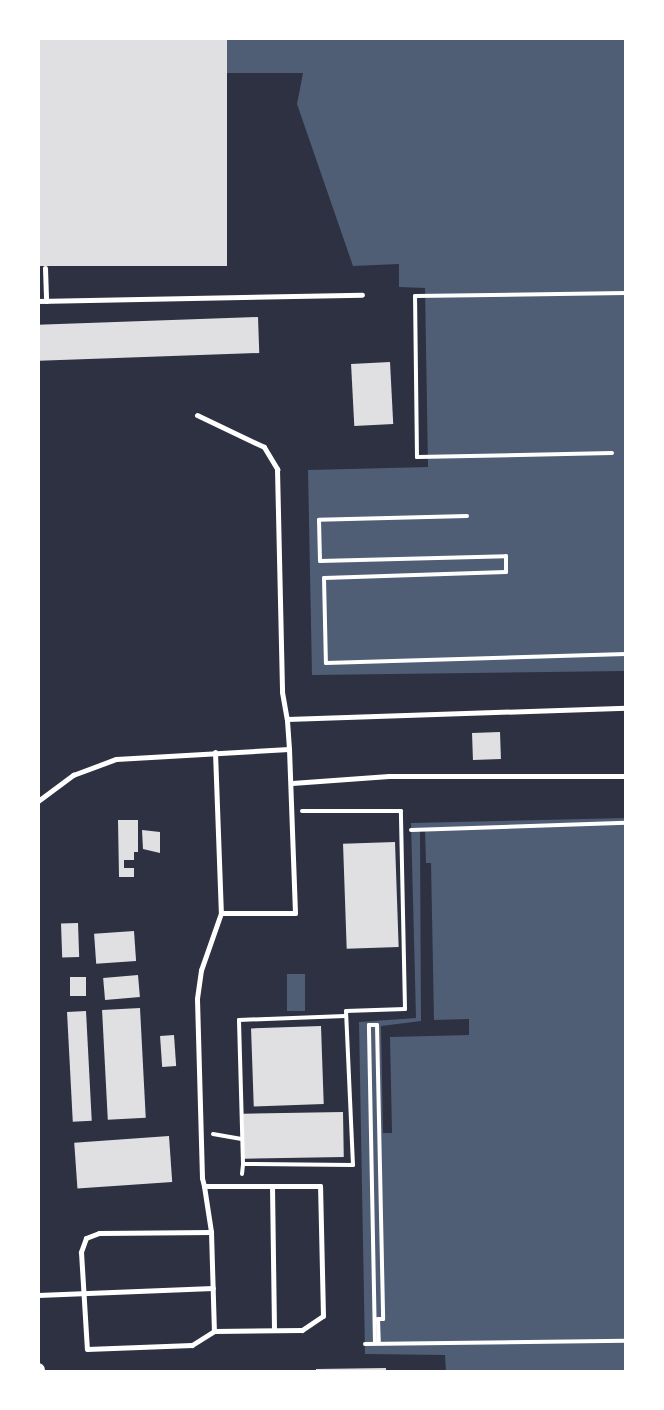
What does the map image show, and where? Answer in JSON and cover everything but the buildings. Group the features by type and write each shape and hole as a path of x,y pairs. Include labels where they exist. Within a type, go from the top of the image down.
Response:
{"lane":[{"path":"45,268 46,301"},
{"path":"38,301 362,295"},
{"path":"197,415 264,447 277,469 282,692 292,783 295,913 221,913"},
{"path":"287,719 626,708"},
{"path":"38,801 73,775 116,759 289,749"},
{"path":"214,1331 211,1232 201,1132 197,999 221,913 215,752"},
{"path":"292,783 389,776 626,776"},
{"path":"204,1186 320,1186 323,1316 302,1330 214,1331 192,1345 87,1349 81,1252 86,1238 99,1233 211,1232"},
{"path":"272,1186 274,1330"},
{"path":"38,1295 213,1288"}],"path":[{"path":"612,453 417,457 415,296 626,293"},
{"path":"467,516 319,520 320,561 506,556 506,572 324,578 326,663 626,654"},
{"path":"243,1164 353,1165 346,1011 405,1009 401,811 302,811 302,804"},
{"path":"411,830 626,823"},
{"path":"242,1186 239,1020 346,1016"},
{"path":"369,1025 377,1025 383,1319 378,1319 377,1343 369,1025"},
{"path":"201,1132 242,1139"},
{"path":"365,1344 626,1341"}],"water":[{"path":"224,38 626,38 626,671 312,675 308,470 428,467 425,288 399,287 399,264 353,266 297,104 303,73 226,73"},
{"path":"626,818 626,1372 446,1372 445,1355 365,1354 359,1022 416,1018 411,823"},
{"path":"287,974 305,974 305,1011 287,1011"}],"pier":[{"path":"420,830 425,830 426,863 431,863 434,1020 469,1019 469,1035 390,1037 392,1133 383,1133 381,1026 421,1021"}]}
